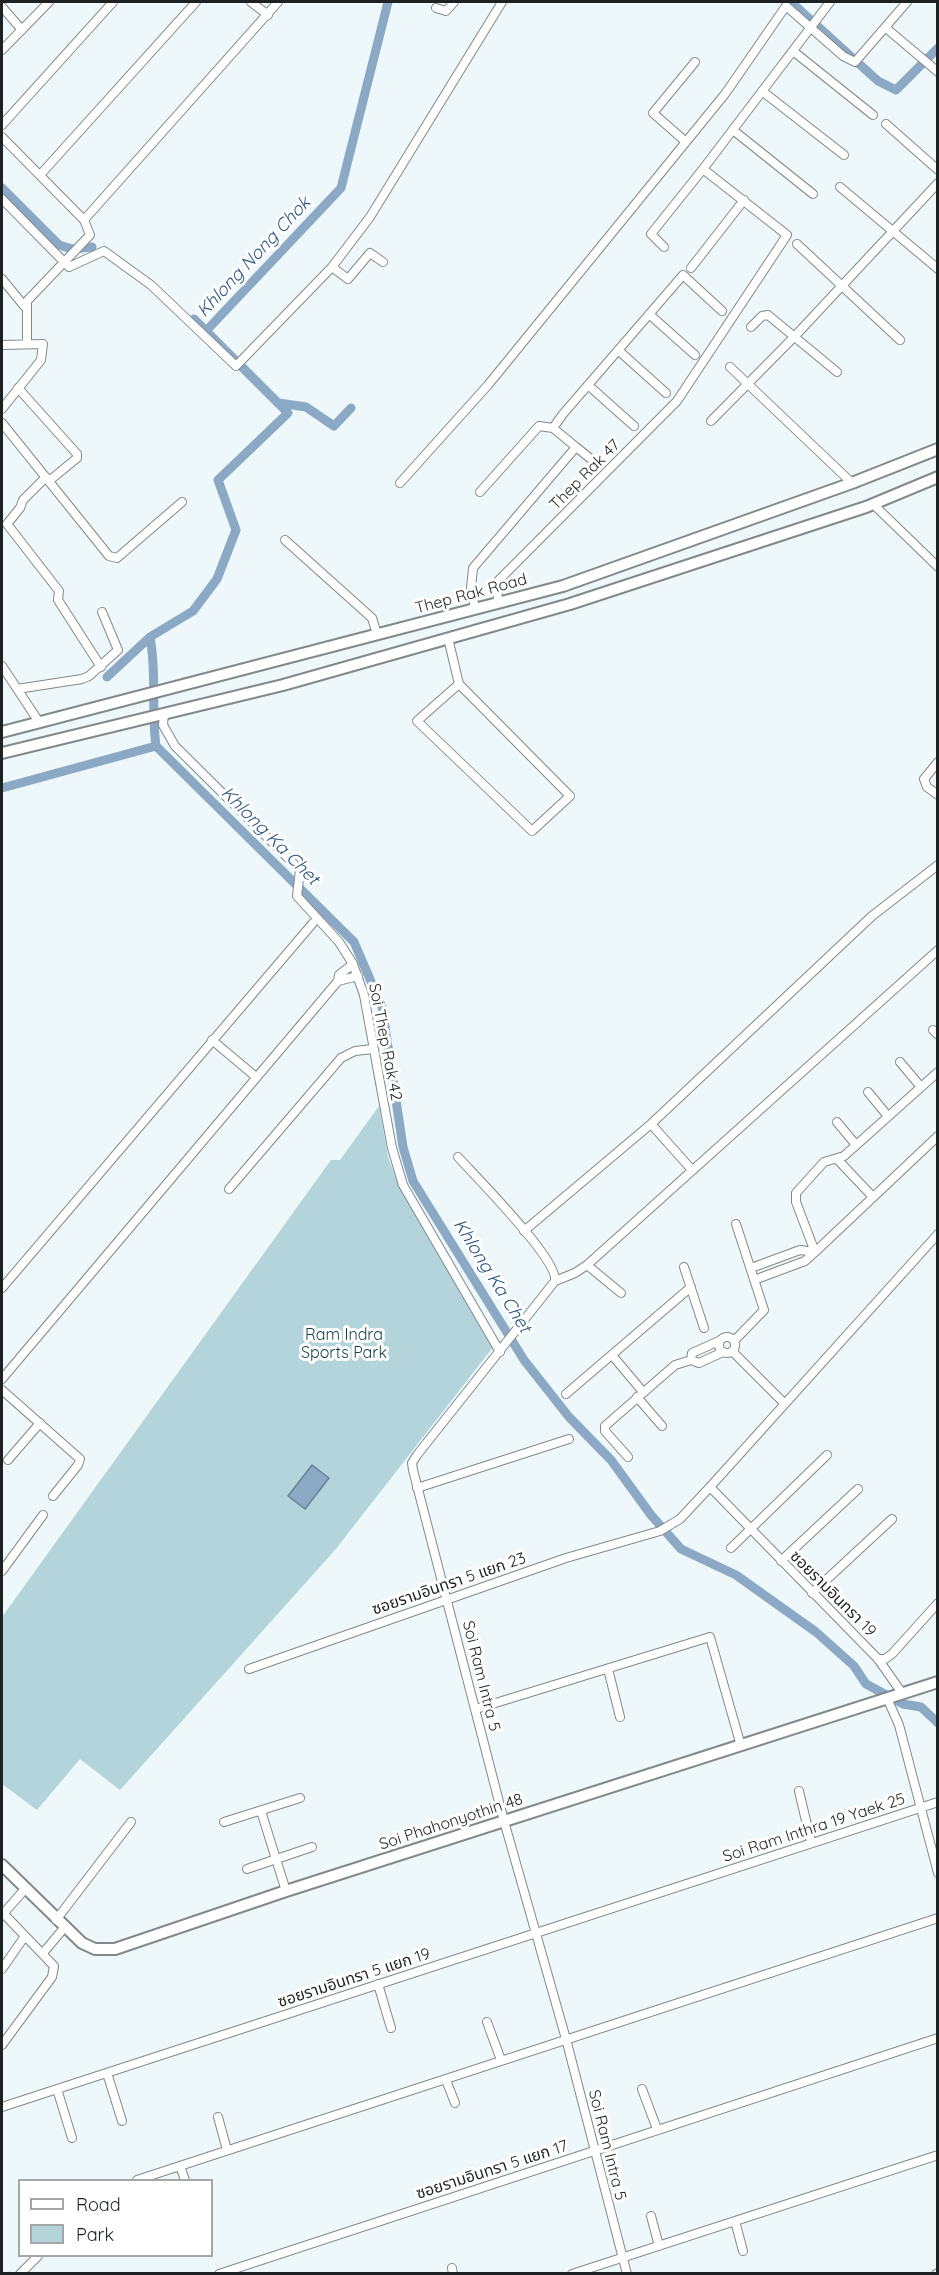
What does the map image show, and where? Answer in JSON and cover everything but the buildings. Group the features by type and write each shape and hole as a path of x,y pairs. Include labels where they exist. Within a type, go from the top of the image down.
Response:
{"main road":[{"name":"Thep Rak Road","path":"2,732 563,586 852,483 938,449"},
{"path":"2,753 283,685 570,604 873,504 938,477"},
{"name":"Soi Phahonyothin 48","path":"2,1865 60,1924 88,1946 104,1951 115,1949 286,1891 938,1682"}],"street":[{"path":"2,50 49,2"},
{"path":"2,125 113,2"},
{"path":"40,176 196,2"},
{"path":"251,2 268,15"},
{"path":"84,220 278,2"},
{"path":"436,8 446,11 454,2"},
{"path":"2,199 66,262 73,266 104,251 151,285 236,366 332,267 370,217 502,2"},
{"path":"664,247 651,234 830,2"},
{"path":"400,483 488,385 725,94 786,6 814,24 843,56 857,60 907,2"},
{"path":"2,7 22,30"},
{"path":"886,28 938,72"},
{"path":"792,51 873,115"},
{"path":"686,142 653,113 695,62"},
{"path":"762,91 844,155"},
{"path":"886,124 938,170"},
{"path":"733,130 813,194"},
{"path":"2,137 84,220 90,235 27,301 25,307 27,344"},
{"path":"691,268 744,200 703,169"},
{"path":"711,421 795,336 938,183"},
{"path":"840,187 938,269"},
{"name":"Thep Rak 47","path":"498,603 496,582 677,401 702,367 788,235 744,200"},
{"path":"797,244 900,340"},
{"path":"332,267 348,279 370,253 383,262"},
{"path":"554,428 682,275 722,311"},
{"path":"2,279 25,307"},
{"path":"650,314 695,355"},
{"path":"752,327 765,314 837,372"},
{"path":"2,345 43,344 41,360 2,409"},
{"path":"618,350 666,393"},
{"path":"730,367 852,483"},
{"path":"588,385 634,426"},
{"path":"18,388 77,456 23,500 20,508 7,524 59,591 58,600 101,667"},
{"path":"2,423 109,556 117,558 182,502"},
{"path":"480,492 539,426 554,428 596,463"},
{"path":"475,608 471,588 473,568 576,447"},
{"path":"873,504 938,567"},
{"path":"285,540 372,618 377,634"},
{"path":"17,689 78,680 101,667 118,650 102,612"},
{"path":"448,638 459,684 570,796 532,831 417,721 459,684"},
{"path":"2,666 39,722"},
{"name":"Soi Thep Rak 42","path":"161,715 163,725 175,746 300,870 296,889 298,899 339,942 353,964 364,995 392,1148 403,1185 500,1352"},
{"path":"938,762 924,779 927,787 938,795"},
{"path":"524,1231 651,1124 872,916 938,865"},
{"path":"2,1288 313,923"},
{"path":"458,1157 553,1266 555,1281 575,1273 587,1265 938,950"},
{"path":"2,1379 338,981 343,971 353,964"},
{"path":"338,981 358,976"},
{"path":"212,1040 256,1077"},
{"path":"229,1189 341,1058 355,1051 373,1049"},
{"path":"900,1062 921,1087"},
{"path":"815,1252 796,1202 796,1193 824,1162 837,1159 856,1145 938,1072"},
{"path":"868,1092 887,1115"},
{"path":"837,1122 856,1145"},
{"path":"651,1124 692,1170"},
{"path":"754,1280 805,1261 938,1136"},
{"path":"837,1159 872,1196"},
{"path":"732,1351 734,1341 764,1310 735,1224"},
{"name":"ซอยรามอินทรา 5 แยก 23","path":"249,1669 566,1558 660,1531 672,1525 710,1487 938,1234"},
{"path":"751,1268 800,1250 815,1252"},
{"path":"587,1265 621,1293"},
{"path":"684,1267 704,1328"},
{"name":"Soi Ram Intra 5","path":"555,1281 412,1463 504,1821 566,2039 627,2274"},
{"path":"566,1394 691,1287"},
{"path":"691,1360 692,1353 725,1336 734,1341"},
{"path":"719,1341 719,1348 723,1352"},
{"path":"732,1351 785,1404"},
{"path":"628,1457 604,1428 675,1365 691,1360 699,1363 723,1352 732,1351"},
{"path":"612,1355 662,1426"},
{"path":"2,1390 80,1459 78,1465 52,1496"},
{"path":"8,1460 40,1423"},
{"path":"417,1488 569,1439"},
{"path":"731,1548 827,1455"},
{"name":"ซอยรามอินทรา 19","path":"710,1487 878,1659 885,1659 892,1654 938,1603"},
{"path":"781,1561 858,1489"},
{"path":"2,1571 43,1515"},
{"path":"812,1593 892,1519"},
{"path":"476,1709 711,1637 741,1746"},
{"path":"878,1659 902,1693"},
{"path":"608,1669 620,1717"},
{"path":"887,1698 899,1725 938,1873"},
{"path":"799,1791 811,1842"},
{"path":"224,1822 300,1798"},
{"name":"Soi Ram Inthra 19 Yaek 25","path":"715,1874 938,1802"},
{"path":"261,1811 286,1891"},
{"path":"43,1953 60,1924 131,1822"},
{"path":"247,1869 312,1847"},
{"name":"ซอยรามอินทรา 5 แยก 19","path":"2,2107 715,1874"},
{"path":"2,2045 52,1977 53,1963 2,1913 25,1889"},
{"path":"143,2179 743,1980 938,1918"},
{"path":"2,1969 25,1936"},
{"path":"378,1984 391,2028"},
{"path":"487,2022 501,2060"},
{"name":"ซอยรามอินทรา 5 แยก 17","path":"219,2274 938,2038"},
{"path":"107,2073 122,2121"},
{"path":"446,2080 455,2103"},
{"path":"642,2089 657,2129"},
{"path":"57,2090 72,2138"},
{"path":"218,2117 227,2151"},
{"path":"572,2274 938,2155"},
{"path":"180,2166 184,2179"},
{"path":"651,2216 659,2246"},
{"path":"735,2222 743,2251"},
{"path":"20,2274 37,2257"}],"green space":[{"name":"Ram Indra Sports Park","path":"379,1106 388,1157 399,1186 494,1346 335,1550 120,1790 80,1759 37,1810 2,1784 2,1617 331,1160 340,1160"}],"shaded area":[{"path":"312,1465 329,1478 305,1509 288,1496"}],"waterway":[{"name":"Khlong Nong Chok","path":"107,677 150,637 193,611 217,579 236,530 218,480 288,413 206,331 341,188 388,2"},
{"path":"791,2 878,81 896,90 938,48"},
{"path":"2,188 59,245 72,249 92,247"},
{"path":"194,319 206,331"},
{"path":"279,403 306,407 334,426 351,408"},
{"path":"2,788 156,746 150,637"},
{"name":"Khlong Ka Chet","path":"156,746 354,942 382,1007 403,1147 413,1181 524,1360 569,1417 611,1460 651,1515 681,1549 736,1575 816,1632 854,1666 866,1684 903,1704 921,1707 938,1723"}]}
